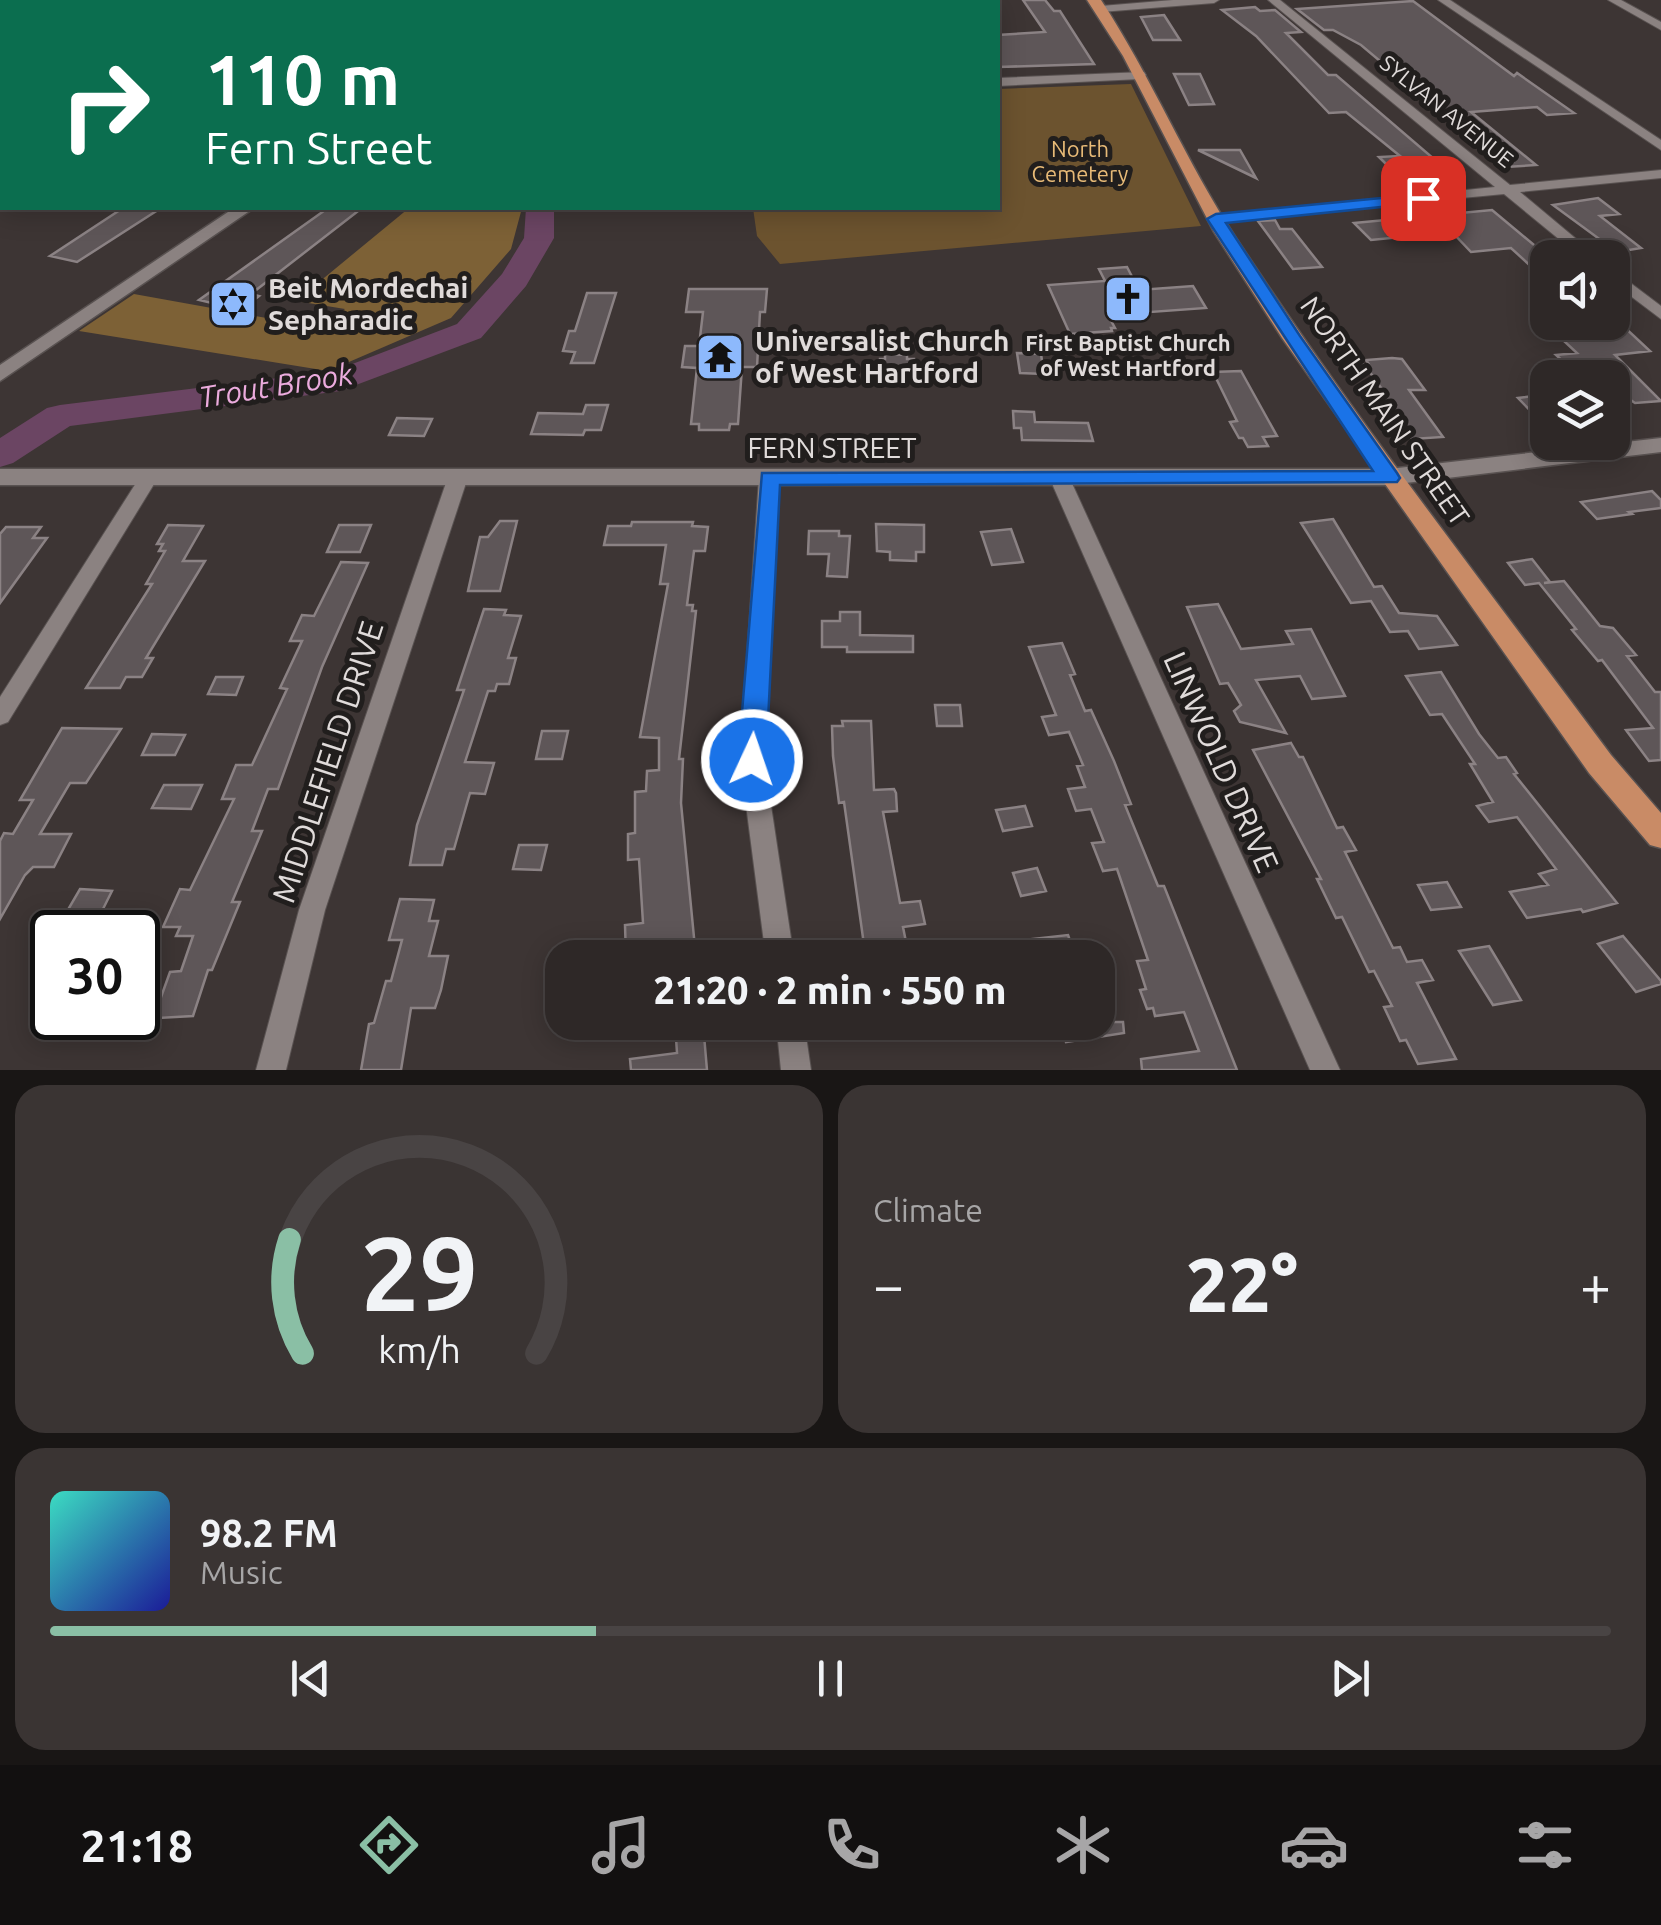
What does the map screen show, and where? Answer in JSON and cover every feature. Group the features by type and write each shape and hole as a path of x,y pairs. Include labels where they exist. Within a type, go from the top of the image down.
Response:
{"main road":[{"name":"NORTH MAIN STREET","path":"1098,4 1216,219 1292,338 1389,478 1600,764 1661,834"}],"street":[{"path":"1098,4 1214,0"},
{"name":"SYLVAN AVENUE","path":"1273,0 1570,240"},
{"path":"1443,0 1661,146"},
{"path":"1613,0 1661,27"},
{"path":"1000,82 1140,75"},
{"path":"1216,219 1661,174"},
{"path":"0,376 242,210"},
{"path":"1630,289 1661,314"},
{"name":"FERN STREET","path":"0,477 1389,478 1661,445"},
{"path":"0,716 150,476"},
{"name":"MIDDLEFIELD DRIVE","path":"271,1070 312,910 458,477"},
{"path":"769,478 752,760 777,940"},
{"name":"LINWOLD DRIVE","path":"1060,479 1324,1070"},
{"path":"792,1040 796,1070"}],"green space":[{"name":"North Cemetery","path":"1131,84 1201,226 780,264 757,236 753,210 1000,210 1000,89"}],"shaded area":[{"path":"407,210 521,210 511,249 451,318 328,371 79,331 134,294 322,328 345,309 296,301"}],"building":[{"path":"1023,0 1045,0 1054,11 1060,11 1094,64 1000,67 1000,35 1045,32"},
{"path":"1413,1 1514,76 1517,73 1574,113 1547,115 1537,107 1471,112 1536,165 1506,167 1361,45 1333,30 1324,30 1297,9"},
{"path":"1255,7 1260,11 1275,10 1301,32 1286,33 1328,75 1336,75 1448,171 1443,172 1446,174 1402,180 1379,157 1400,156 1346,112 1329,113 1256,36 1222,10"},
{"path":"1164,15 1180,40 1153,40 1141,17"},
{"path":"1174,74 1200,74 1214,104 1189,105"},
{"path":"1198,150 1240,150 1256,178"},
{"path":"1598,198 1619,214 1600,216 1641,248 1630,250 1630,240 1601,240 1553,205"},
{"path":"120,210 158,210 77,262 50,256"},
{"path":"325,210 359,210 251,294 259,296 241,310 199,300"},
{"path":"1492,210 1530,242 1530,265 1511,248 1471,252 1452,232 1371,240 1354,223"},
{"path":"1275,220 1280,229 1292,229 1322,267 1293,269 1258,221"},
{"name":"First Baptist Church of West Hartford","path":"1127,267 1139,290 1193,286 1206,308 1108,315 1115,328 1112,331 1070,334 1048,285 1105,281 1099,269"},
{"name":"Universalist Church of West Hartford","path":"689,289 767,289 765,312 760,312 757,367 742,367 738,424 730,424 729,430 699,430 699,424 691,424 697,368 682,367 685,346 699,346 703,312 686,312"},
{"path":"587,293 616,293 594,363 571,363 575,352 563,351 569,331 575,331"},
{"path":"1630,332 1650,351 1615,355 1620,360 1561,360 1556,355 1577,353 1563,340 1630,340"},
{"path":"1017,353 1041,354 1044,374 1020,373"},
{"path":"885,354 914,359 914,382 879,381 880,359 885,359"},
{"path":"1402,359 1425,390 1409,390 1443,437 1412,439 1379,398 1384,398 1384,392 1364,364 1368,363 1366,360"},
{"path":"1630,370 1661,401 1635,403 1630,400"},
{"path":"1241,371 1277,436 1263,437 1268,446 1248,447 1239,438 1230,422 1237,421 1213,372"},
{"path":"1530,396 1530,410 1518,398"},
{"path":"586,405 608,405 601,430 585,430 583,435 531,434 538,413 583,414"},
{"path":"1013,411 1034,412 1035,422 1088,423 1093,441 1022,440 1021,428 1014,428"},
{"path":"397,418 432,419 424,436 389,435"},
{"path":"1652,491 1661,500 1661,508 1629,512 1632,514 1597,519 1581,502"},
{"path":"1333,519 1374,587 1382,586 1399,613 1437,616 1457,645 1419,649 1408,631 1390,632 1371,601 1351,603 1301,523"},
{"path":"500,521 517,521 500,591 468,591 480,537 488,537"},
{"path":"632,522 693,522 692,526 708,527 705,551 694,551 687,605 693,605 692,611 696,611 679,759 683,759 681,803 694,940 625,940 625,925 643,923 639,859 628,860 628,834 635,833 635,792 646,791 647,771 659,770 659,738 640,737 668,584 660,584 666,545 604,545 608,526 631,526"},
{"path":"876,524 924,525 924,552 916,552 916,561 890,560 890,552 877,551"},
{"path":"168,525 203,526 183,561 205,561 146,658 153,658 142,677 126,677 120,688 86,688 152,584 146,584 165,551 159,551 163,544 157,544"},
{"path":"339,525 371,525 360,552 327,552"},
{"path":"6,527 41,527 33,538 47,538 0,603 0,534"},
{"path":"1011,529 1023,562 992,565 981,532"},
{"path":"809,531 839,531 839,536 850,536 847,577 827,576 829,554 808,554"},
{"path":"1532,559 1550,582 1544,583 1564,581 1600,626 1613,628 1636,655 1627,656 1655,692 1661,692 1661,760 1649,761 1626,730 1653,728 1602,660 1598,661 1572,630 1576,629 1539,583 1525,585 1508,563"},
{"path":"341,562 368,563 322,667 278,789 268,789 252,831 262,831 232,902 240,902 212,970 208,970 193,1016 160,1018 160,1000 170,972 181,971 193,936 176,936 180,927 163,927 180,889 190,890 234,799 222,799 236,765 252,765 287,689 280,688 302,641 290,641 302,615 314,616"},
{"path":"1218,604 1241,649 1293,644 1286,631 1311,629 1345,696 1312,699 1300,676 1256,680 1286,733 1240,722 1234,711 1241,705 1228,683 1220,684 1187,607"},
{"path":"484,609 506,610 504,615 521,616 508,658 516,658 509,684 497,684 495,691 488,691 465,762 494,763 485,794 470,793 454,849 446,849 442,865 410,865 417,825 464,690 457,690"},
{"path":"840,612 860,612 860,635 913,636 913,652 847,652 847,647 822,647 822,621 840,621"},
{"path":"1062,643 1075,674 1070,675 1085,711 1091,710 1114,761 1131,804 1125,805 1158,886 1164,886 1237,1070 1142,1070 1141,1059 1199,1051 1184,1012 1155,1016 1153,1008 1147,1009 1140,990 1146,989 1137,961 1148,960 1117,869 1103,871 1092,843 1104,842 1091,809 1076,811 1068,789 1085,787 1077,766 1083,765 1069,732 1049,735 1042,717 1056,715 1029,647"},
{"path":"1441,672 1479,734 1498,758 1506,757 1517,773 1514,774 1617,903 1583,912 1581,909 1527,918 1510,892 1548,885 1539,874 1556,869 1517,817 1489,822 1477,806 1493,802 1470,764 1475,764 1442,714 1430,715 1406,676"},
{"path":"216,677 243,677 236,695 208,694"},
{"path":"935,705 960,705 962,726 937,726"},
{"path":"842,721 871,721 874,790 894,789 896,793 897,811 883,812 900,903 920,901 925,924 903,927 906,940 863,940 844,802 839,803 833,756 832,726 843,726"},
{"path":"62,728 121,729 86,783 70,783 40,834 71,834 54,867 33,867 0,919 0,841 4,833 13,834 33,800 20,800"},
{"path":"542,731 568,731 562,759 536,759"},
{"path":"152,734 185,735 175,755 142,755"},
{"path":"1291,743 1299,757 1303,757 1337,828 1343,827 1356,850 1345,852 1393,948 1400,947 1407,962 1422,960 1433,980 1417,983 1456,1059 1418,1064 1406,1040 1400,1041 1384,1007 1392,1006 1374,971 1369,972 1342,917 1336,918 1317,879 1321,879 1253,750"},
{"path":"164,785 202,785 191,809 152,808"},
{"path":"1025,806 1032,826 1003,831 996,810"},
{"path":"519,845 547,845 541,870 513,869"},
{"path":"1037,868 1046,891 1021,896 1013,873"},
{"path":"1447,882 1461,907 1431,910 1418,885"},
{"path":"80,889 112,891 102,910 68,910"},
{"path":"400,899 434,900 429,921 438,921 429,956 448,956 441,990 435,1008 411,1008 401,1070 361,1070 369,1024 374,1023 386,981 391,981 402,940 389,940"},
{"path":"1068,935 1070,940 1032,940"},
{"path":"1623,936 1661,984 1636,992 1598,944"},
{"path":"1489,946 1521,1000 1493,1005 1459,951"},
{"path":"1115,1022 1123,1022 1124,1033 1115,1034"},
{"path":"676,1040 704,1040 707,1070 631,1070 630,1059 677,1053"}],"waterway":[{"name":"Trout Brook","path":"0,455 60,416 340,381 469,331 515,279 539,238 540,210"}],"place":[{"name":"First Baptist Church of West Hartford","path":"1128,299"},
{"name":"Beit Mordechai Sepharadic","path":"233,304"},
{"name":"Universalist Church of West Hartford","path":"720,357"}],"route":[{"path":"752,760 769,478 1389,478 1216,219 1423,198"}]}
